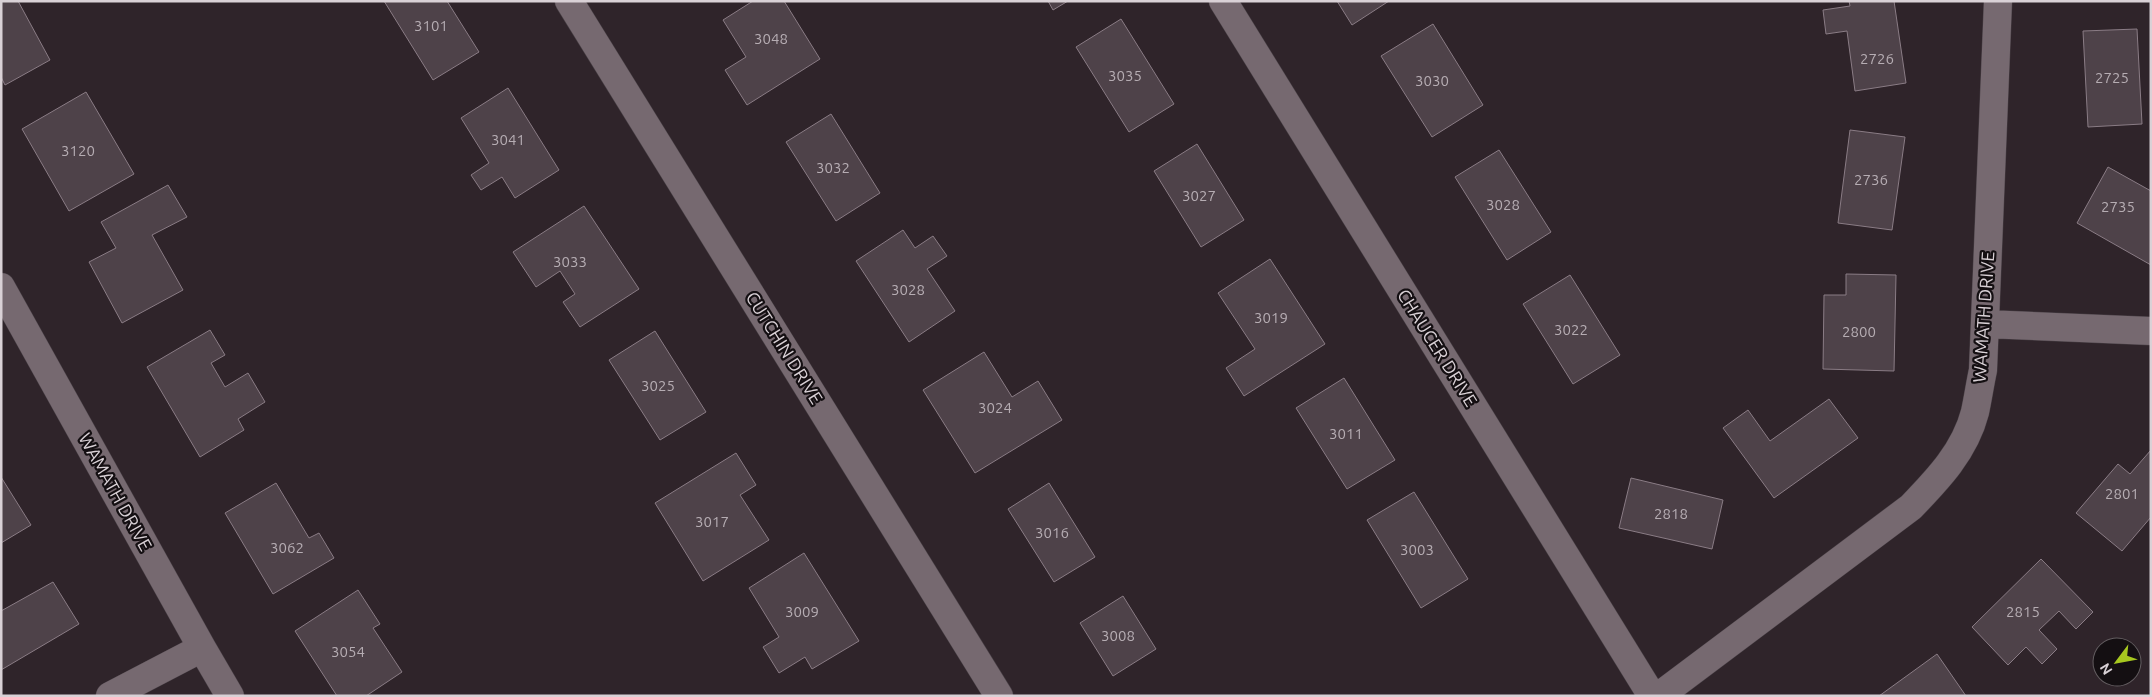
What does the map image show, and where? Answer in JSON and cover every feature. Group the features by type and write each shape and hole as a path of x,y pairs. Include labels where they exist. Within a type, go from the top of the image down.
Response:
{"street":[{"name":"CUTCHIN DRIVE","path":"569,1 999,696"},
{"name":"CHAUCER DRIVE","path":"1223,1 1652,696"},
{"name":"WAMATH DRIVE","path":"1659,696 1911,507 1942,475 1967,434 1975,413 1983,370 1998,1"},
{"name":"WAMATH DRIVE","path":"1,287 230,696"},
{"path":"1985,324 2151,331"},
{"path":"110,696 202,648"}],"building":[{"path":"1,1 18,1 50,60 5,85 1,77"},
{"path":"384,1 447,1 479,52 433,80"},
{"path":"753,1 784,1 820,59 747,105 725,70 746,57 723,20"},
{"path":"1048,1 1068,1 1053,10"},
{"path":"1337,1 1389,1 1352,25"},
{"path":"1849,1 1894,1 1906,83 1855,91 1847,31 1826,34 1823,10 1850,6"},
{"path":"1121,19 1174,104 1129,132 1076,47"},
{"path":"1433,24 1483,105 1432,137 1381,56"},
{"path":"2137,29 2142,124 2088,127 2083,31"},
{"path":"508,88 559,170 515,198 502,177 481,190 471,175 489,163 461,118"},
{"path":"86,92 134,174 69,211 22,129"},
{"path":"831,114 880,193 836,221 786,142"},
{"path":"1850,130 1905,137 1892,230 1838,223"},
{"path":"1197,144 1244,220 1201,247 1154,171"},
{"path":"1499,150 1551,232 1507,260 1455,177"},
{"path":"2108,167 2151,191 2151,265 2077,223"},
{"path":"168,185 187,217 152,235 183,290 122,323 89,262 116,248 101,222"},
{"path":"584,206 639,289 580,327 563,302 575,294 560,271 536,287 513,252"},
{"path":"903,230 915,248 933,236 947,256 927,269 955,311 909,342 856,261"},
{"path":"1270,259 1325,344 1244,396 1226,368 1255,349 1218,293"},
{"path":"1846,274 1896,275 1894,371 1823,369 1824,295 1846,295"},
{"path":"1570,275 1620,355 1573,384 1523,304"},
{"path":"210,330 225,355 211,363 225,387 248,373 265,402 238,419 244,430 200,457 147,367"},
{"path":"655,331 706,412 660,440 609,360"},
{"path":"984,352 1012,397 1038,381 1062,420 975,473 923,390"},
{"path":"1344,378 1395,460 1347,489 1296,408"},
{"path":"1829,399 1858,438 1774,498 1723,428 1748,410 1770,441"},
{"path":"2151,450 2151,517 2122,551 2076,513 2118,464 2130,474"},
{"path":"736,453 756,485 740,495 769,540 703,581 655,503"},
{"path":"1,477 31,525 1,543"},
{"path":"1631,478 1723,500 1712,549 1619,528"},
{"path":"276,483 309,538 319,533 334,558 273,594 225,513"},
{"path":"1049,483 1095,557 1054,582 1008,509"},
{"path":"1414,492 1468,579 1421,608 1367,520"},
{"path":"804,553 859,641 812,669 805,657 779,673 763,647 779,637 749,588"},
{"path":"2041,559 2093,612 2076,629 2059,611 2039,630 2057,649 2042,664 2026,647 2008,665 1972,627"},
{"path":"53,582 79,624 1,670 1,611"},
{"path":"358,590 380,624 373,628 402,672 366,696 337,696 295,631"},
{"path":"1123,596 1156,649 1113,676 1080,623"},
{"path":"1937,654 1966,696 1879,696"}]}
